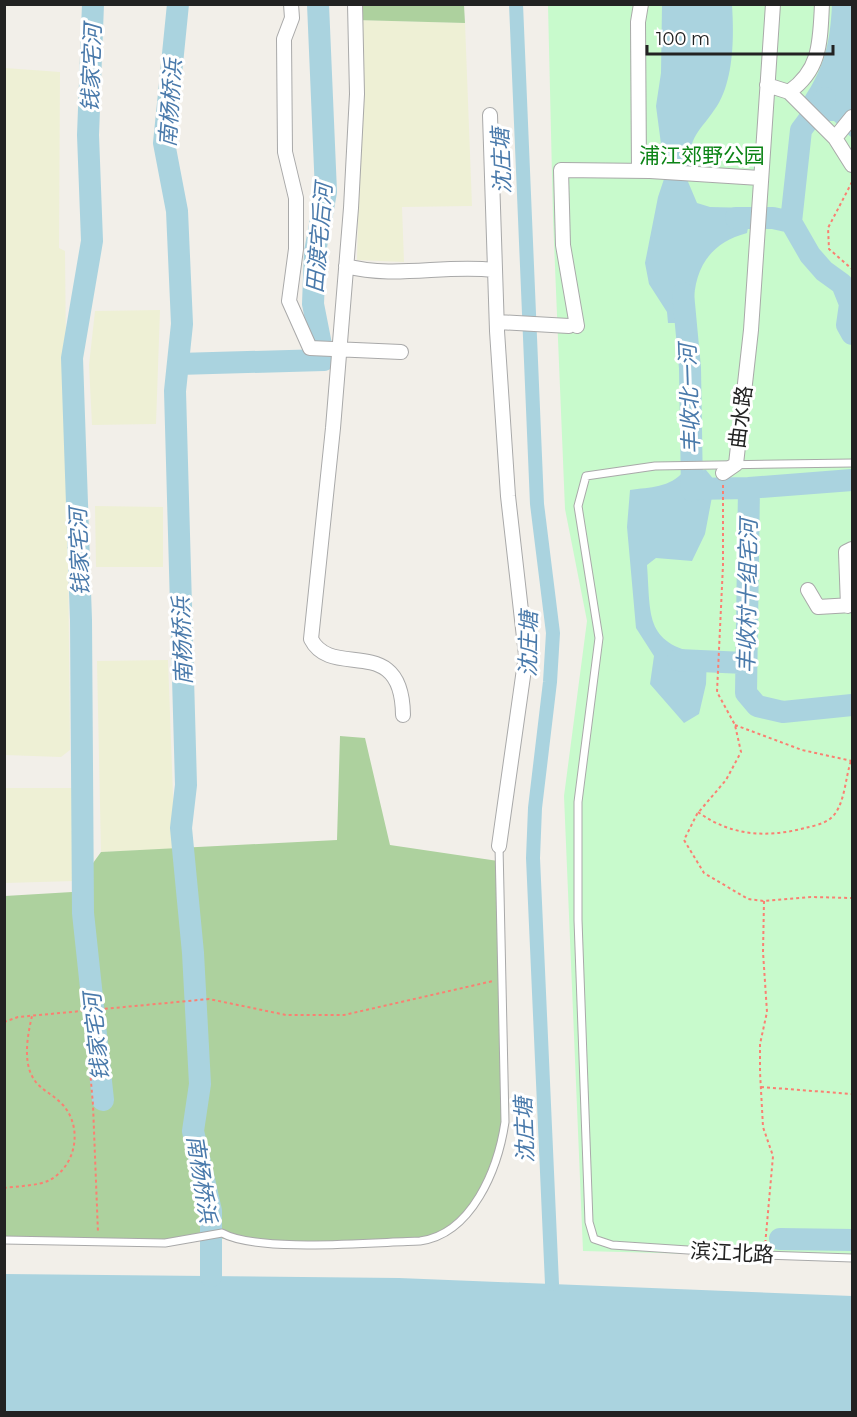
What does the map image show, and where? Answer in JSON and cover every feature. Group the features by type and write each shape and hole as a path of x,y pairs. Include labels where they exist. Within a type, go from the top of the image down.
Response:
{"street":[{"path":"291,4 292,18 284,39 285,152 296,198 296,249 289,301 309,348 401,352"},
{"path":"355,4 357,94 346,266 336,350 311,639 314,646 336,657 376,663 387,668 394,677 403,699 403,715"},
{"path":"639,171 638,22 641,4"},
{"name":"曲水路","path":"723,473 736,464 751,330 773,4"},
{"path":"789,92 800,84 814,62 821,34 822,4"},
{"path":"767,85 789,92 835,138 852,165"},
{"path":"490,116 494,270 500,323 508,496 526,656 499,846"},
{"path":"835,138 852,117"},
{"path":"500,323 573,326 563,246 561,170 665,172 760,178"},
{"path":"346,266 363,270 404,272 448,268 494,270"},
{"path":"808,590 818,607 850,605 846,552 852,549"}],"lane":[{"path":"736,464 852,463"},
{"name":"滨江北路","path":"736,464 655,466 586,476 578,506 599,638 578,802 578,920 589,1222 594,1239 612,1245 852,1258"},
{"path":"4,1240 165,1243 222,1233 229,1237 268,1244 420,1241 443,1236 455,1226 485,1187 504,1134 499,846"}],"path":[{"path":"852,182 828,228 829,249 852,269"},
{"name":"曲水路","path":"723,473 721,520 723,565 717,692 735,725 741,752 726,780 698,812 684,840 704,873 748,899 764,901"},
{"path":"698,812 729,830 745,834 792,831 831,819 839,808 852,761 802,750 735,725"},
{"path":"764,1255 773,1156 763,1127 760,1087 760,1044 768,1012 763,952 764,901 811,897 852,898"},
{"path":"4,1022 32,1016 209,999 286,1015 344,1015 501,980"},
{"path":"85,1012 93,1105 99,1242"},
{"path":"4,1188 49,1180 67,1165 73,1153 75,1137 63,1104 39,1087 30,1073 28,1033 32,1016"},
{"path":"760,1087 852,1094"}],"green space":[{"path":"355,5 464,5 465,23 355,20"},
{"name":"浦江郊野公园","path":"548,5 852,5 852,1258 583,1251 564,796 587,621 565,509 553,218"},
{"path":"355,20 465,23 472,206 402,207 404,262 357,260 360,137"},
{"path":"5,68 60,72 59,248 65,251 70,750 61,757 5,755"},
{"path":"160,310 156,424 92,425 89,365 95,311"},
{"path":"95,506 163,507 163,567 96,567"},
{"path":"168,660 175,849 101,852 97,661"},
{"path":"340,736 365,738 390,845 498,861 503,1134 474,1204 433,1239 414,1241 261,1242 205,1237 107,1242 5,1239 5,896 72,892 101,852 337,840"},
{"path":"5,788 72,788 75,881 5,883"}],"water":[{"path":"662,5 732,5 733,43 727,83 717,106 693,140 689,168 664,167 656,106 661,73"},
{"path":"832,5 852,5 852,138 834,121 826,121 804,98 822,65 830,31"},
{"path":"665,176 686,177 697,203 710,207 752,208 747,233 719,246 702,266 695,292 695,323 668,323 667,312 649,284 645,263 658,197"},
{"path":"706,470 715,481 705,534 692,561 656,558 647,565 651,614 661,636 686,650 707,655 706,684 699,714 684,723 650,684 654,656 636,628 627,527 630,490 666,484 684,471"},
{"path":"5,1274 399,1278 852,1296 852,1412 5,1412"}],"waterway":[{"name":"钱家宅河","path":"93,4 88,135 92,241 72,358 81,620 83,913 103,1100"},
{"name":"南杨桥浜","path":"178,4 164,143 177,211 182,324 175,391 186,785 181,828 193,953 200,1084 193,1131 211,1211 211,1276"},
{"name":"田渡宅后河","path":"178,364 324,360 313,304 315,252 326,192 318,4"},
{"name":"沈庄塘","path":"516,4 537,504 553,633 550,682 535,808 533,858 552,1284"},
{"path":"825,98 801,130 791,222 810,255 824,271 842,284 850,304 847,325 852,334"},
{"path":"736,218 773,218 791,222"},
{"name":"丰收北一河","path":"683,293 690,368 692,491"},
{"name":"丰收村十组宅河","path":"852,480 749,488 746,693 757,706 783,712 852,705"},
{"path":"691,489 749,488"},
{"name":"丰收北一河","path":"678,660 745,663"},
{"path":"780,1239 852,1240"}]}
